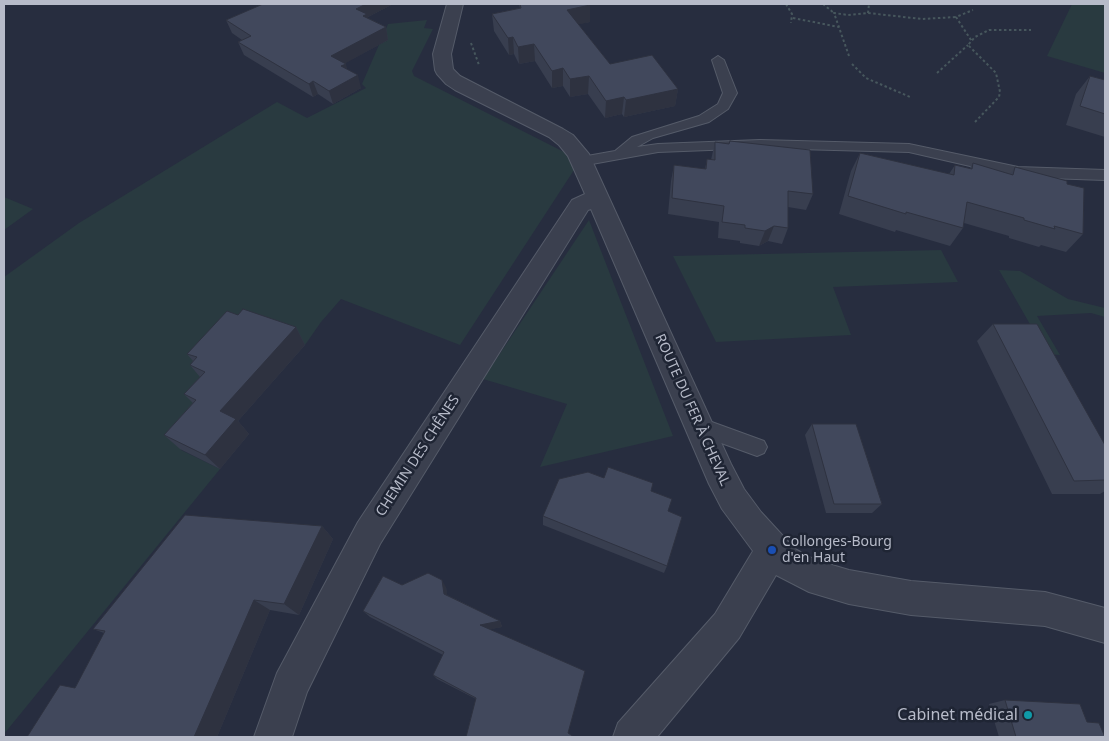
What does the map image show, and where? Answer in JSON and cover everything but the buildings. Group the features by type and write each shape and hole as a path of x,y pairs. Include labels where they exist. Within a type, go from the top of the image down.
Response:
{"street":[{"name":"ROUTE DU FER À CHEVAL","path":"455,4 442,54 444,70 447,75 462,86 556,133 573,147 582,161 698,426 733,499 772,550 783,561 796,569 850,587 910,598 1045,609 1105,626"},
{"name":"CHEMIN DES CHÊNES","path":"273,737 290,686 369,533 580,205 597,197"},
{"path":"632,737 728,626 772,550"}],"lane":[{"path":"618,156 637,140 704,119 723,106 730,93 718,60"},
{"path":"582,161 658,148 760,144 909,148 1018,172 1105,175"},
{"path":"698,426 757,447"}],"path":[{"path":"786,4 792,18 791,23"},
{"path":"823,4 834,13 849,56"},
{"path":"868,13 869,4"},
{"path":"834,13 848,15 868,13 922,19 956,17 972,10"},
{"path":"956,17 971,40"},
{"path":"792,18 839,27"},
{"path":"937,73 978,34 989,30 1031,30"},
{"path":"470,39 474,55 481,67"},
{"path":"968,45 996,73 1000,92 999,97 975,122"},
{"path":"852,64 866,78 910,97 912,96"}],"shaded area":[{"path":"1072,4 1105,4 1105,73 1047,56"},
{"path":"427,20 424,28 433,29 412,71 414,76 568,154 574,170 460,345 341,299 321,322 305,345 255,327 210,374 181,450 220,469 4,734 4,277 79,223 277,102 307,118 366,88 362,84 388,24"},
{"path":"4,197 33,209 4,230"},
{"path":"589,220 673,436 540,467 567,404 483,379"},
{"path":"941,250 958,282 833,287 851,335 716,342 673,256"},
{"path":"999,270 1020,271 1068,299 1105,308 1105,317 1091,313 1037,316 1060,355 1047,354"}],"place":[{"name":"Collonges-Bourg d'en Haut","path":"772,550"},
{"name":"Cabinet médical","path":"1028,715"}]}
